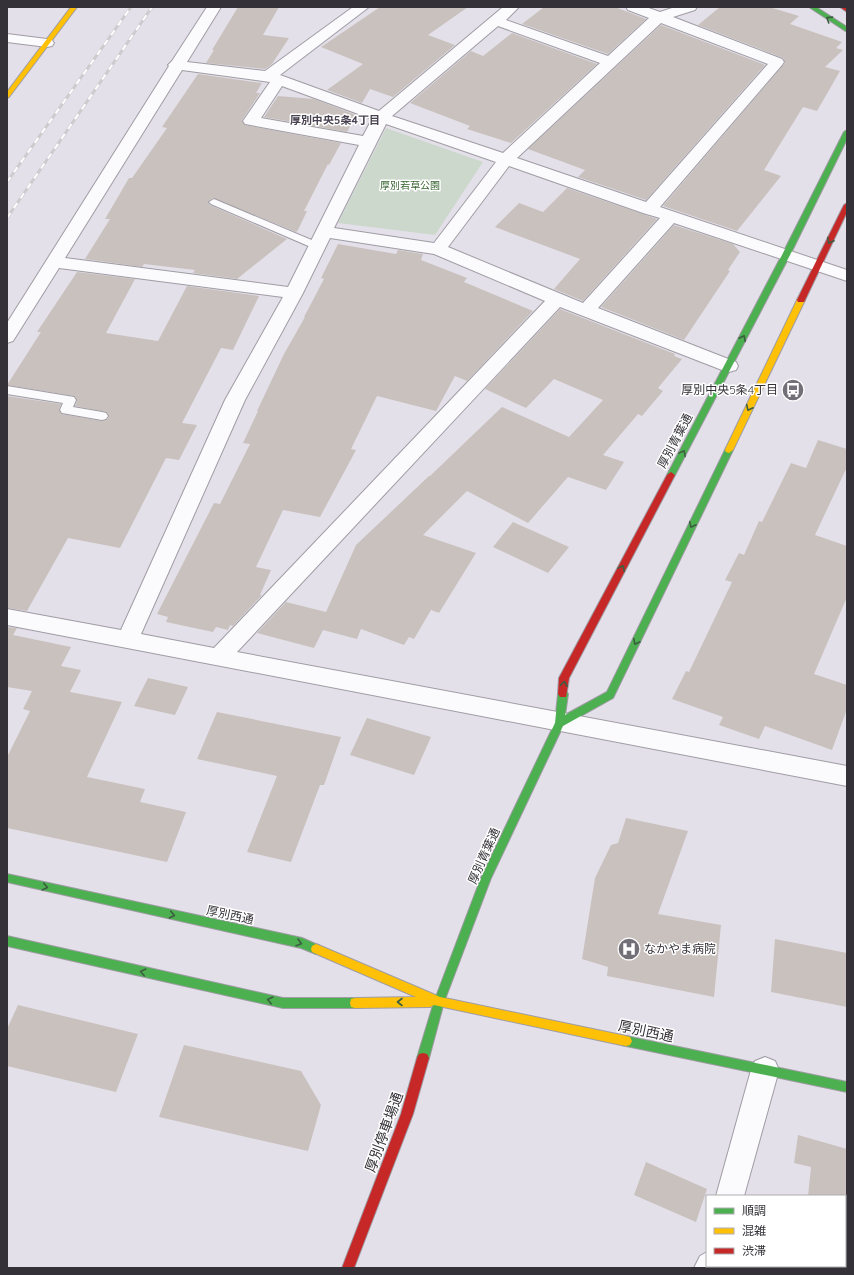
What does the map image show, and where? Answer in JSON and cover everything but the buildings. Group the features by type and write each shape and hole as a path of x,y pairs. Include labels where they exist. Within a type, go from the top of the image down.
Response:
{"street":[{"path":"7,96 74,7"},
{"path":"7,337 176,65 214,7"},
{"path":"362,7 273,78 250,121 368,142"},
{"path":"128,639 235,400 294,293 381,117 512,7"},
{"path":"633,7 777,62 649,209"},
{"path":"438,249 506,159 659,17 690,7"},
{"path":"812,7 847,30"},
{"path":"843,7 847,10"},
{"path":"496,21 611,62"},
{"path":"7,38 47,43"},
{"path":"176,65 273,78 381,117 847,276"},
{"name":"厚別青葉通","path":"439,1002 486,878 560,722 564,678 729,366 847,132"},
{"path":"560,722 610,695 847,205"},
{"path":"586,310 671,216"},
{"path":"321,239 438,249 557,299 729,366"},
{"path":"55,262 294,293"},
{"path":"220,656 557,299"},
{"path":"7,617 220,656 847,776"},
{"name":"厚別西通","path":"7,878 302,943 439,1002 847,1087"},
{"name":"厚別西通","path":"7,941 283,1003 439,1002"},
{"name":"厚別停車場通","path":"348,1268 406,1114 439,1002"},
{"path":"730,1195 765,1070"}],"lane":[{"path":"214,202 321,239"},
{"path":"7,390 70,400 66,410 102,416"}],"green space":[{"name":"厚別若草公園","path":"386,128 483,162 435,235 338,223"}],"railway":[{"path":"7,182 131,7"},
{"path":"7,218 152,7"}],"traffic: fast":[{"path":"812,7 847,30"},
{"path":"671,475 786,255 847,132"},
{"path":"560,723 610,695 729,450"},
{"path":"423,1058 439,1002 486,878 560,723 563,694"},
{"path":"7,878 302,943 316,949"},
{"path":"7,941 283,1003 355,1003"},
{"path":"626,1041 847,1087"}],"traffic: slow":[{"path":"7,96 74,7"},
{"path":"729,450 801,300"},
{"path":"316,949 439,1002 626,1041"},
{"path":"355,1003 430,1002"}],"traffic: jam":[{"path":"843,7 847,10"},
{"path":"801,300 847,205"},
{"path":"563,694 564,678 671,475"},
{"path":"348,1268 407,1114 423,1058"}],"place":[{"name":"厚別中央5条4丁目","path":"793,390"},
{"name":"なかやま病院","path":"629,949"}],"district":[{"name":"厚別中央5条4丁目","path":"335,120"}]}
